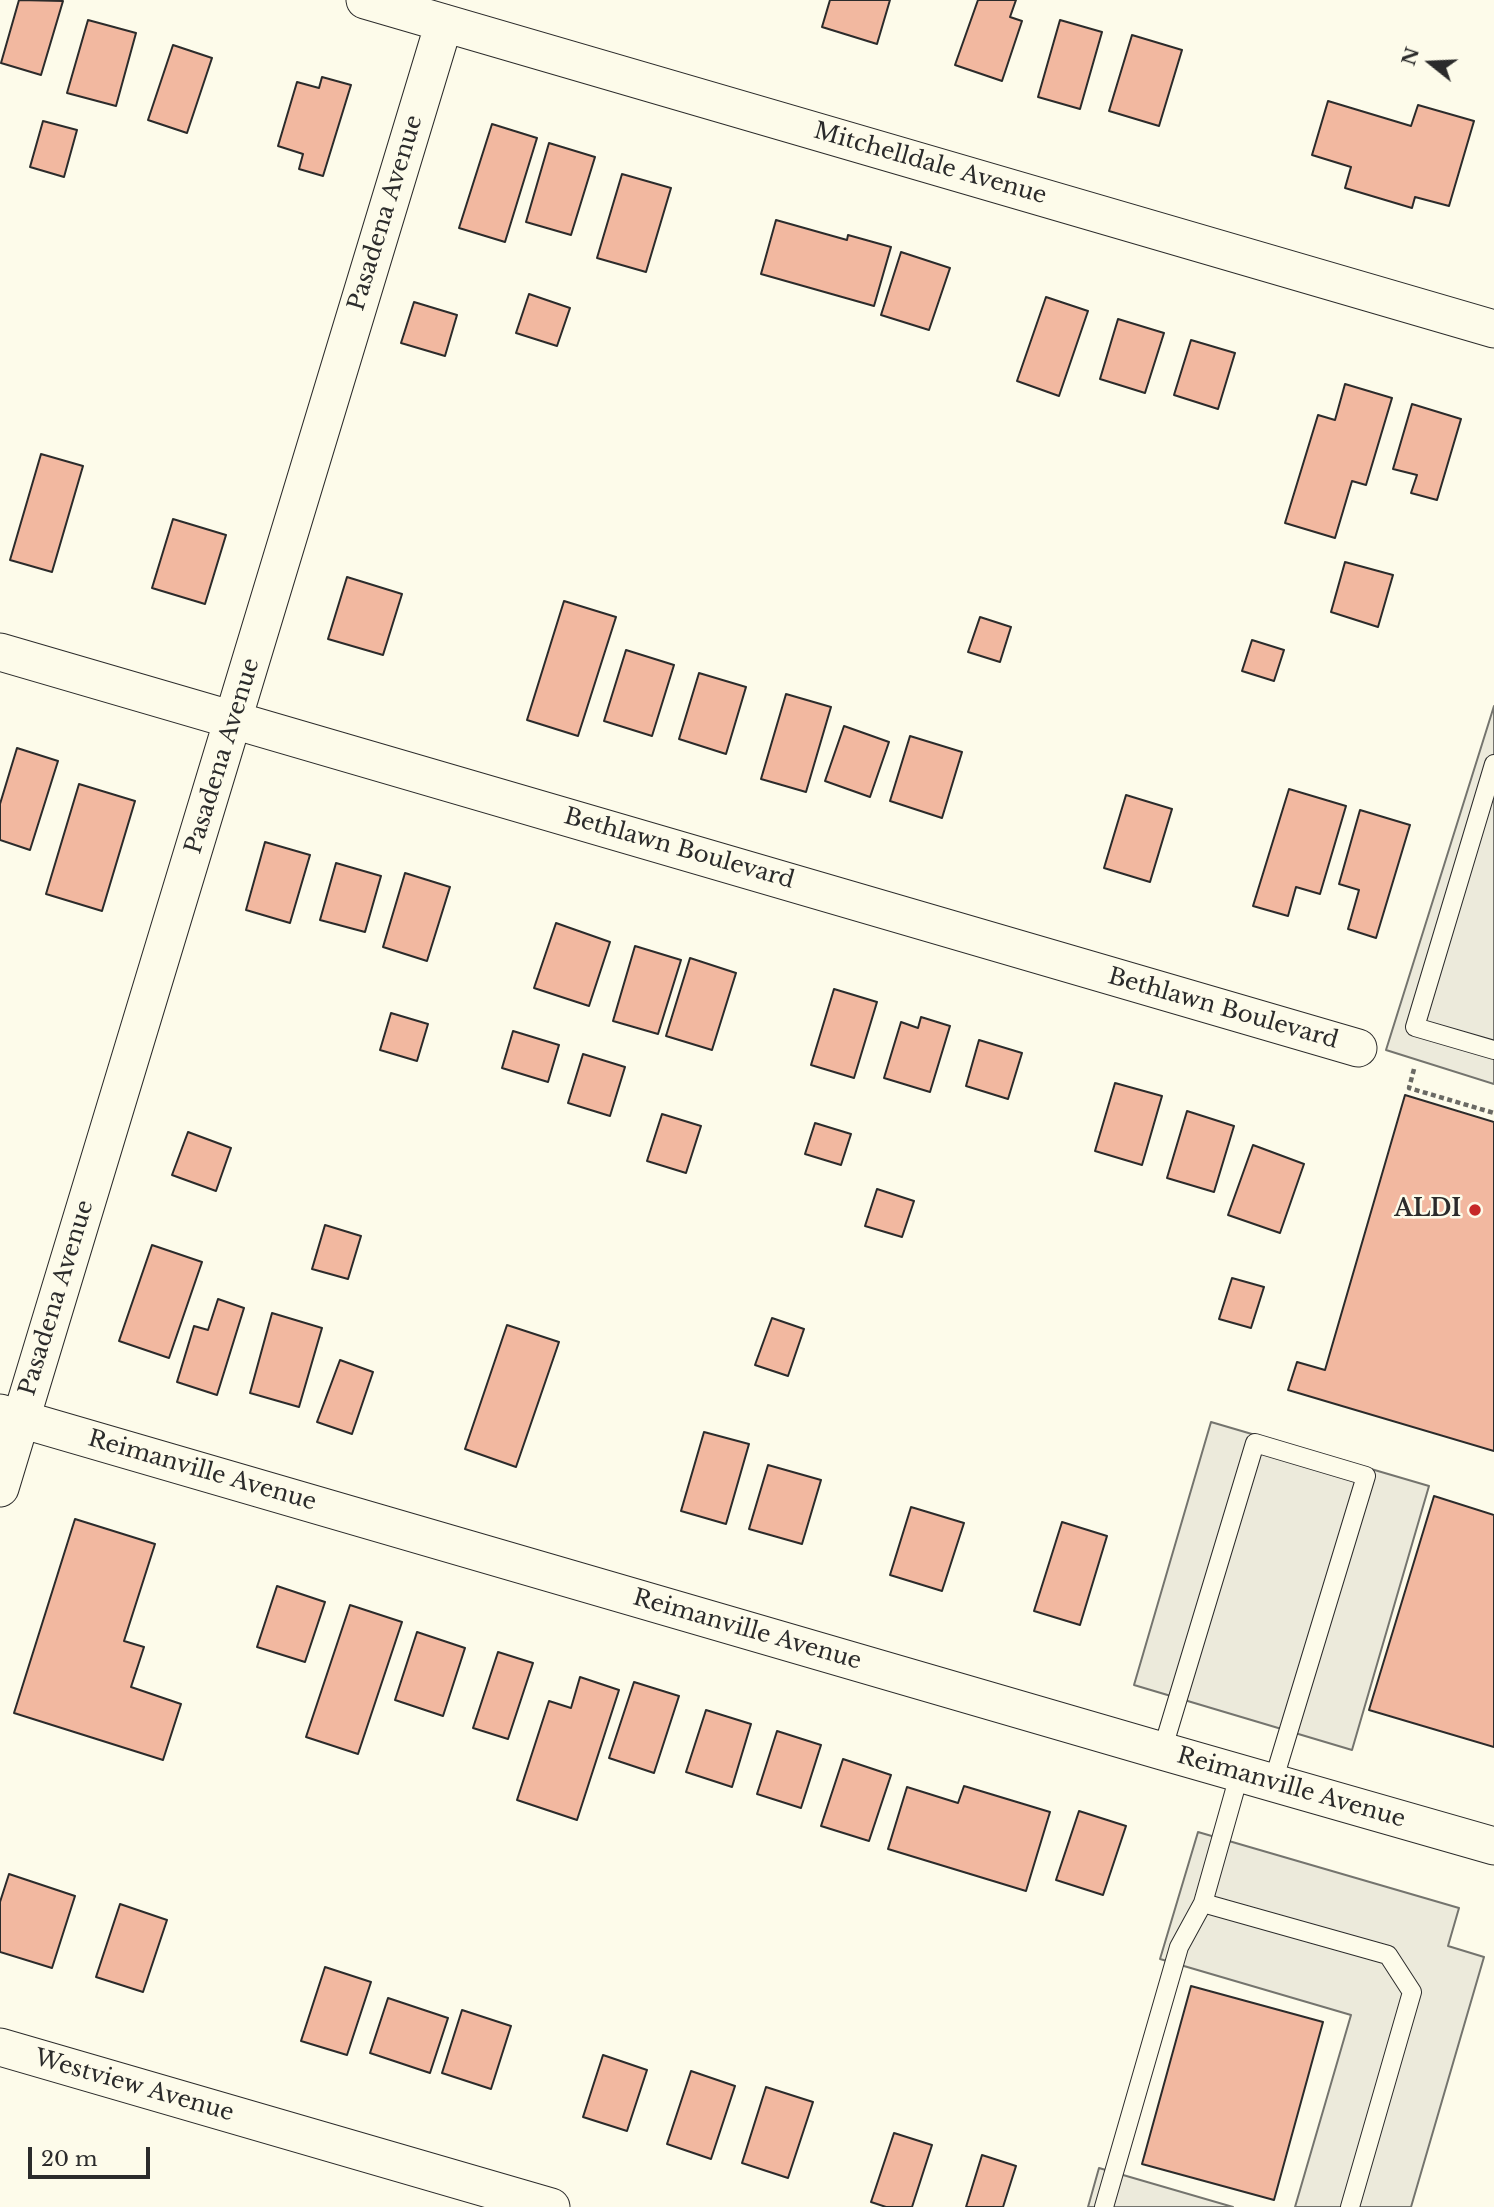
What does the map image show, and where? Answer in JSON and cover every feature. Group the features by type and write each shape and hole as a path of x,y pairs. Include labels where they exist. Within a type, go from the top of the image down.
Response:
{"street":[{"name":"Mitchelldale Avenue","path":"365,0 1494,328"},
{"name":"Pasadena Avenue","path":"0,1488 10,1416 233,719 444,23"},
{"name":"Bethlawn Boulevard","path":"0,652 1358,1048"},
{"name":"Reimanville Avenue","path":"10,1416 1494,1846"},
{"name":"Westview Avenue","path":"0,2047 551,2207"}],"lane":[{"path":"1494,764 1415,1027 1494,1050"},
{"path":"1104,2207 1179,1947 1203,1903 1257,1777 1366,1476 1255,1443 1162,1751"},
{"path":"1203,1903 1388,1955 1412,1992 1350,2207"}],"path":[{"path":"1414,1069 1409,1088 1494,1113"}],"shaded area":[{"path":"1494,706 1494,1084 1386,1050"},
{"path":"1211,1422 1429,1486 1352,1750 1134,1685"},
{"path":"1198,1832 1459,1908 1448,1946 1484,1957 1411,2207 1295,2207 1351,2015 1160,1959"},
{"path":"1099,2168 1233,2207 1088,2207"}],"building":[{"path":"19,0 63,1 41,75 1,63"},
{"path":"830,0 890,0 877,44 822,27"},
{"path":"978,0 1016,0 1010,17 1022,21 1002,81 955,65"},
{"path":"88,20 136,33 116,106 67,93"},
{"path":"1060,20 1102,32 1080,109 1038,97"},
{"path":"1132,35 1182,50 1159,126 1109,111"},
{"path":"173,45 212,58 187,133 148,120"},
{"path":"322,77 351,85 323,176 299,169 303,154 278,146 297,82 319,88"},
{"path":"1328,101 1411,126 1418,105 1474,121 1449,206 1415,197 1412,208 1345,188 1351,167 1312,155"},
{"path":"43,121 77,130 64,177 30,167"},
{"path":"492,124 537,138 505,242 459,228"},
{"path":"549,143 595,157 571,235 526,222"},
{"path":"622,174 671,188 646,272 597,258"},
{"path":"776,220 847,240 848,235 891,247 874,306 761,274"},
{"path":"901,252 950,268 929,330 881,315"},
{"path":"529,294 570,308 557,346 516,333"},
{"path":"1046,297 1088,311 1059,396 1017,381"},
{"path":"414,302 457,315 445,356 401,343"},
{"path":"1118,319 1164,333 1145,393 1100,379"},
{"path":"1191,340 1235,353 1218,409 1174,395"},
{"path":"1345,384 1392,398 1366,485 1352,481 1335,538 1285,523 1318,415 1335,420"},
{"path":"1412,404 1461,419 1437,500 1411,493 1417,475 1393,469"},
{"path":"41,454 83,466 52,572 10,560"},
{"path":"173,519 226,535 205,604 152,588"},
{"path":"1345,562 1393,575 1378,627 1331,612"},
{"path":"347,577 402,594 383,655 328,639"},
{"path":"564,601 616,617 578,736 527,720"},
{"path":"980,617 1011,627 1000,662 968,652"},
{"path":"1252,640 1284,650 1274,681 1242,671"},
{"path":"626,650 674,665 652,736 604,721"},
{"path":"699,673 746,687 726,754 679,739"},
{"path":"786,694 831,707 806,792 761,779"},
{"path":"844,726 889,742 870,797 825,781"},
{"path":"910,736 962,752 942,818 890,801"},
{"path":"17,748 58,761 30,850 0,840 0,804"},
{"path":"79,784 135,801 102,911 46,894"},
{"path":"1289,789 1346,806 1320,894 1296,887 1288,916 1253,906"},
{"path":"1126,795 1172,809 1150,882 1104,868"},
{"path":"1360,810 1410,825 1376,938 1348,929 1359,890 1339,884"},
{"path":"265,842 310,855 290,923 246,910"},
{"path":"336,863 381,876 365,932 320,920"},
{"path":"405,873 450,887 427,961 383,947"},
{"path":"556,923 610,942 589,1006 534,988"},
{"path":"635,946 681,960 658,1034 613,1021"},
{"path":"690,958 736,973 712,1050 666,1036"},
{"path":"834,989 877,1002 854,1078 811,1065"},
{"path":"391,1013 428,1024 417,1061 380,1050"},
{"path":"921,1017 950,1026 930,1092 884,1078 901,1022 918,1028"},
{"path":"513,1031 559,1045 548,1082 502,1068"},
{"path":"979,1040 1022,1053 1008,1099 966,1086"},
{"path":"583,1054 625,1067 610,1116 568,1103"},
{"path":"1115,1083 1162,1096 1142,1165 1095,1151"},
{"path":"1405,1095 1494,1122 1494,1451 1288,1390 1297,1362 1325,1370"},
{"path":"1187,1111 1234,1126 1214,1192 1167,1178"},
{"path":"662,1114 701,1126 686,1173 647,1161"},
{"path":"815,1123 851,1134 841,1165 805,1154"},
{"path":"188,1132 231,1148 216,1191 172,1175"},
{"path":"1253,1145 1304,1164 1280,1233 1228,1215"},
{"path":"877,1189 914,1201 902,1237 865,1226"},
{"path":"325,1225 361,1236 348,1279 312,1269"},
{"path":"152,1245 202,1262 169,1358 119,1341"},
{"path":"1232,1278 1264,1287 1251,1328 1219,1319"},
{"path":"218,1299 244,1308 217,1395 177,1382 194,1326 208,1330"},
{"path":"272,1313 322,1328 299,1407 250,1393"},
{"path":"772,1318 804,1329 788,1376 755,1365"},
{"path":"507,1325 559,1342 516,1467 465,1449"},
{"path":"340,1360 373,1372 352,1434 317,1422"},
{"path":"704,1432 749,1444 726,1524 681,1511"},
{"path":"768,1465 821,1480 802,1544 749,1529"},
{"path":"1434,1496 1494,1515 1494,1747 1369,1710"},
{"path":"911,1507 964,1523 942,1591 890,1575"},
{"path":"75,1519 155,1544 124,1641 144,1647 131,1687 181,1704 163,1760 14,1713"},
{"path":"1062,1522 1107,1536 1080,1625 1034,1611"},
{"path":"277,1586 325,1602 305,1662 257,1647"},
{"path":"350,1605 402,1622 358,1754 306,1737"},
{"path":"417,1632 465,1648 443,1716 395,1700"},
{"path":"498,1652 533,1663 508,1739 473,1728"},
{"path":"580,1677 619,1690 577,1820 517,1800 549,1701 571,1708"},
{"path":"634,1682 679,1696 654,1773 609,1758"},
{"path":"706,1710 751,1724 732,1787 686,1772"},
{"path":"777,1731 821,1745 801,1808 757,1794"},
{"path":"843,1759 891,1775 869,1841 821,1826"},
{"path":"964,1786 1050,1812 1026,1891 888,1849 907,1787 958,1803"},
{"path":"1079,1811 1126,1826 1103,1895 1056,1880"},
{"path":"9,1874 75,1896 52,1968 0,1952 0,1902"},
{"path":"120,1904 167,1920 143,1992 96,1977"},
{"path":"325,1967 371,1982 347,2055 301,2041"},
{"path":"1191,1986 1323,2022 1274,2200 1142,2164"},
{"path":"388,1998 448,2018 430,2073 370,2053"},
{"path":"462,2010 511,2026 491,2089 442,2073"},
{"path":"603,2055 647,2070 627,2131 583,2117"},
{"path":"691,2071 735,2086 711,2159 667,2144"},
{"path":"766,2087 813,2102 788,2178 742,2163"},
{"path":"894,2133 932,2145 912,2207 886,2207 871,2202"},
{"path":"982,2155 1016,2166 1003,2207 966,2207"}],"place":[{"name":"ALDI","path":"1475,1210"}]}
